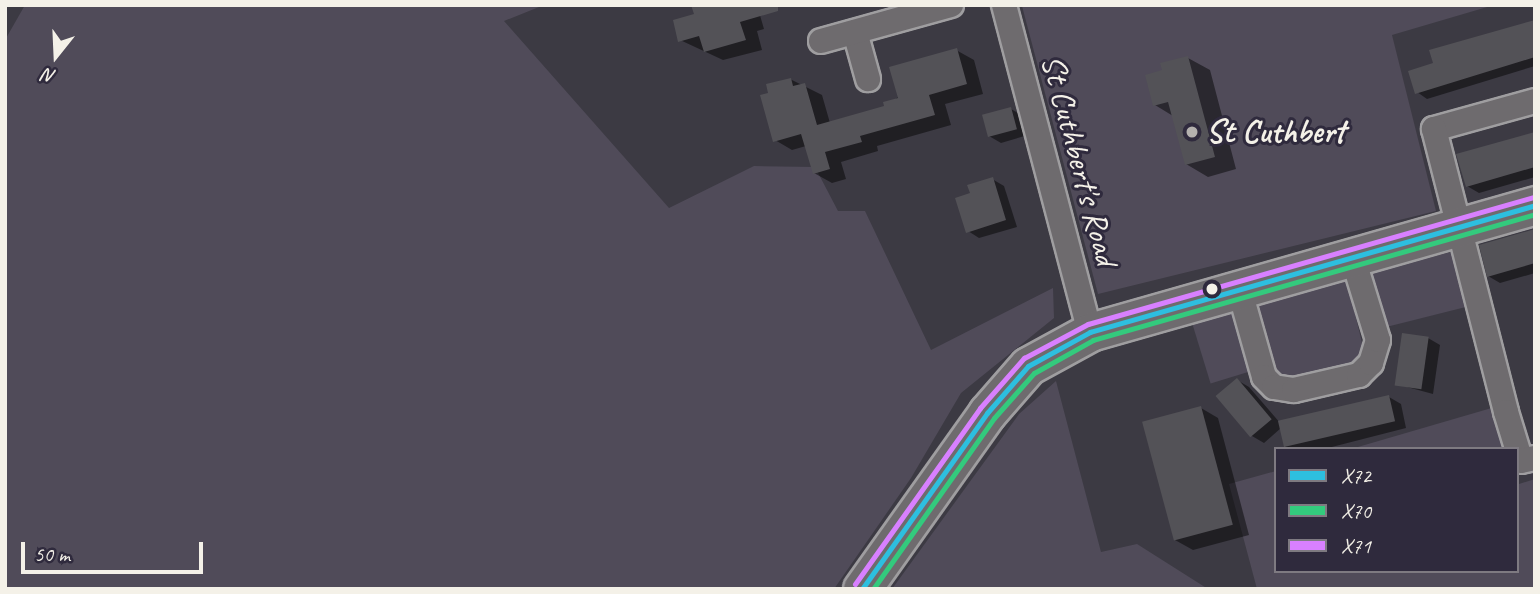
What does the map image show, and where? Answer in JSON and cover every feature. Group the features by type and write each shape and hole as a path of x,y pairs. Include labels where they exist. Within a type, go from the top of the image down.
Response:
{"highway":[{"path":"862,589 987,413 1028,366 1090,332 1352,255 1535,205"}],"street":[{"path":"821,41 951,5"},
{"name":"St Cuthbert's Road","path":"1003,5 1090,332"},
{"path":"855,32 869,79"},
{"path":"1517,447 1434,130 1535,101"},
{"path":"1240,288 1264,377 1274,387 1294,390 1359,375 1371,363 1378,340 1352,255"},
{"path":"1519,454 1521,461 1535,458"}],"shaded area":[{"path":"25,5 544,5 504,21 669,208 754,166 815,167 838,211 865,211 931,350 1053,288 1054,318 961,393 911,478 834,589 5,589 5,40"},
{"path":"1494,5 1392,35 1436,211 1098,294 1022,6"},
{"path":"1451,252 1465,307 1384,327 1370,272"},
{"path":"1347,280 1363,347 1354,368 1290,379 1274,371 1258,304"},
{"path":"1235,306 1255,370 1211,384 1191,319"},
{"path":"1056,381 1101,552 1137,544 1208,589 892,589 1019,414"},
{"path":"1495,407 1507,447 1358,447"},
{"path":"1274,472 1274,573 1519,573 1519,484 1535,479 1535,589 1257,589 1229,484"}],"building":[{"path":"691,5 778,5 778,11 740,22 746,40 704,52 699,36 678,42 673,20 694,14"},
{"path":"1535,20 1535,57 1415,94 1408,71 1433,63 1429,50"},
{"path":"957,48 967,84 929,95 935,115 860,136 862,142 825,152 830,169 813,174 801,134 773,142 760,95 768,93 766,84 791,78 793,86 805,83 817,125 884,106 883,102 898,98 889,67"},
{"name":"St Cuthbert","path":"1188,56 1215,157 1185,165 1168,102 1153,106 1145,75 1162,70 1160,63"},
{"path":"1011,107 1017,129 988,137 982,115"},
{"path":"1535,132 1535,167 1466,187 1456,154"},
{"path":"993,177 1006,220 966,233 955,198 970,193 967,185"},
{"path":"1535,229 1535,263 1487,277 1479,245"},
{"path":"1402,333 1429,337 1421,389 1395,385"},
{"path":"1237,378 1272,419 1250,437 1216,396"},
{"path":"1389,395 1395,421 1284,447 1278,421"},
{"path":"1201,406 1233,525 1174,541 1142,422"}],"transit line":[{"name":"X71","path":"855,584 980,408 1024,358 1088,324 1533,197"},
{"name":"X72","path":"862,589 987,413 1028,366 1090,332 1535,205"},
{"name":"X70","path":"873,589 994,418 1034,373 1093,340 1535,214"}],"place":[{"name":"St Cuthbert","path":"1192,132"}]}
